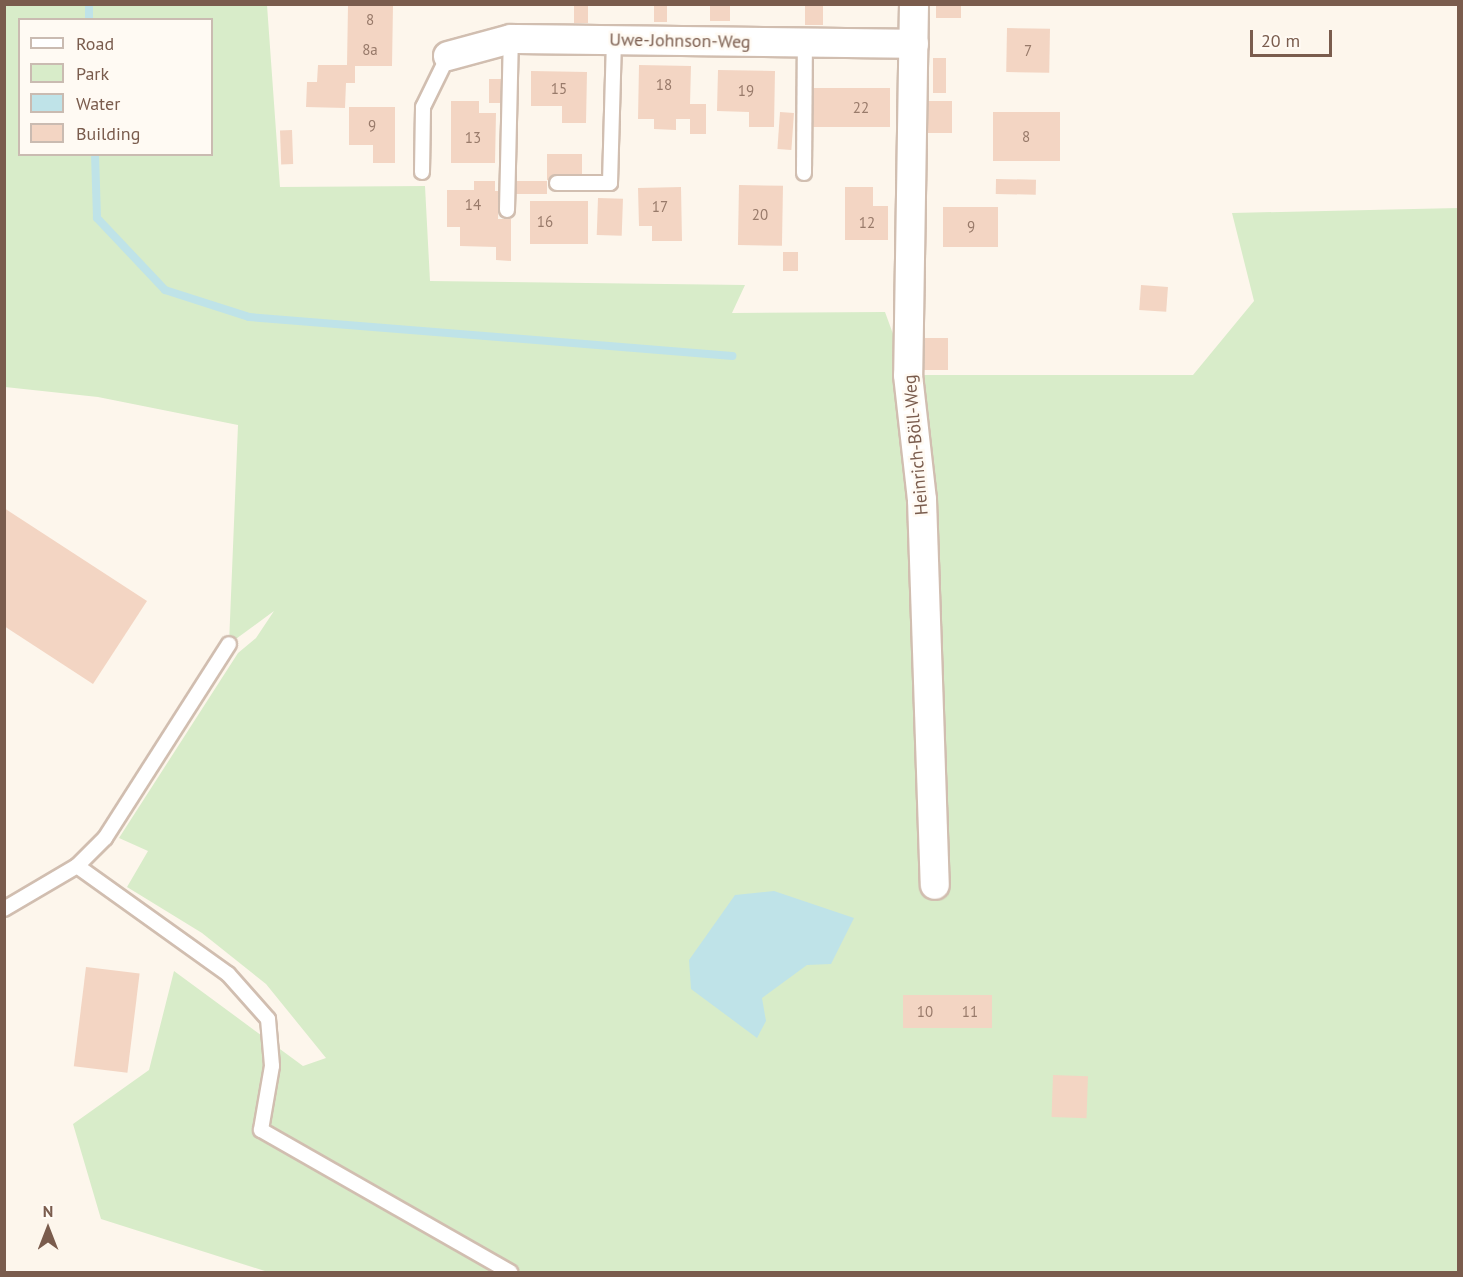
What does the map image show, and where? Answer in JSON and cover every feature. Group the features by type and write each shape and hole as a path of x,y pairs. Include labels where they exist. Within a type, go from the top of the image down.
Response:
{"street":[{"name":"Heinrich-Böll-Weg","path":"914,4 908,375 922,500 935,885"},
{"name":"Uwe-Johnson-Weg","path":"448,56 511,39 914,44"}],"lane":[{"path":"507,210 511,39"},
{"path":"557,183 610,183 614,40"},
{"path":"804,173 805,43"},
{"path":"422,172 423,107 448,56"},
{"path":"4,909 77,866 105,838 229,644"},
{"path":"77,866 228,974 268,1019 272,1066 261,1130 510,1272"}],"green space":[{"path":"5,5 267,5 280,187 425,186 430,281 745,285 732,313 885,312 908,375 1193,375 1254,301 1232,213 1458,208 1458,1272 268,1272 101,1219 73,1124 149,1070 174,971 303,1066 326,1058 266,984 202,933 127,887 148,851 119,838 238,653 256,638 274,611 229,644 238,425 98,397 5,387"}],"water":[{"path":"774,891 854,918 831,964 807,965 762,998 766,1021 757,1038 691,989 689,960 735,895"}],"building":[{"path":"574,4 588,4 588,23 574,23"},
{"path":"654,4 667,4 667,22 654,22"},
{"path":"710,4 730,4 730,21 710,21"},
{"path":"805,4 823,4 823,25 805,25"},
{"path":"936,4 961,4 961,18 936,18"},
{"path":"348,5 393,5 392,66 355,66 355,83 346,83 345,108 306,107 307,82 317,82 318,65 347,65"},
{"path":"1007,28 1050,29 1049,73 1006,72"},
{"path":"933,58 946,58 946,93 933,93"},
{"path":"639,65 691,66 690,104 706,104 706,134 690,134 690,119 676,119 676,130 654,129 654,119 638,119"},
{"path":"718,70 775,71 774,127 749,127 749,112 717,111"},
{"path":"531,71 587,72 586,123 562,123 562,106 531,106"},
{"path":"489,79 504,79 504,103 489,103"},
{"path":"812,88 890,88 890,127 812,127"},
{"path":"451,101 479,101 479,113 496,113 495,163 451,163"},
{"path":"928,101 952,101 952,133 928,133"},
{"path":"349,107 395,107 395,163 373,163 373,145 349,145"},
{"path":"780,112 794,113 791,150 777,149"},
{"path":"993,112 1060,112 1060,161 993,161"},
{"path":"280,130 292,130 293,164 281,164"},
{"path":"547,154 582,154 582,180 547,180"},
{"path":"996,179 1036,180 1036,195 996,194"},
{"path":"474,181 495,181 495,191 499,191 498,219 511,219 511,261 496,260 496,247 460,246 460,227 447,227 447,190 474,190"},
{"path":"513,181 547,181 547,194 513,194"},
{"path":"739,185 783,186 782,246 738,245"},
{"path":"681,187 682,241 652,241 652,226 639,226 638,188"},
{"path":"845,187 873,187 873,206 888,206 888,240 845,240"},
{"path":"598,198 623,199 622,236 597,235"},
{"path":"530,201 588,201 588,244 530,244"},
{"path":"943,207 998,207 998,247 943,247"},
{"path":"783,252 798,252 798,271 783,271"},
{"path":"1141,285 1168,287 1166,312 1139,310"},
{"path":"920,338 948,338 948,370 920,370"},
{"path":"4,508 147,601 93,684 4,626"},
{"path":"86,967 140,974 127,1073 74,1066"},
{"path":"903,995 992,995 992,1028 903,1028"},
{"path":"1053,1075 1088,1076 1087,1118 1052,1117"}],"waterway":[{"path":"89,4 89,18"},
{"path":"95,156 97,218 165,290 249,317 732,356"}]}
